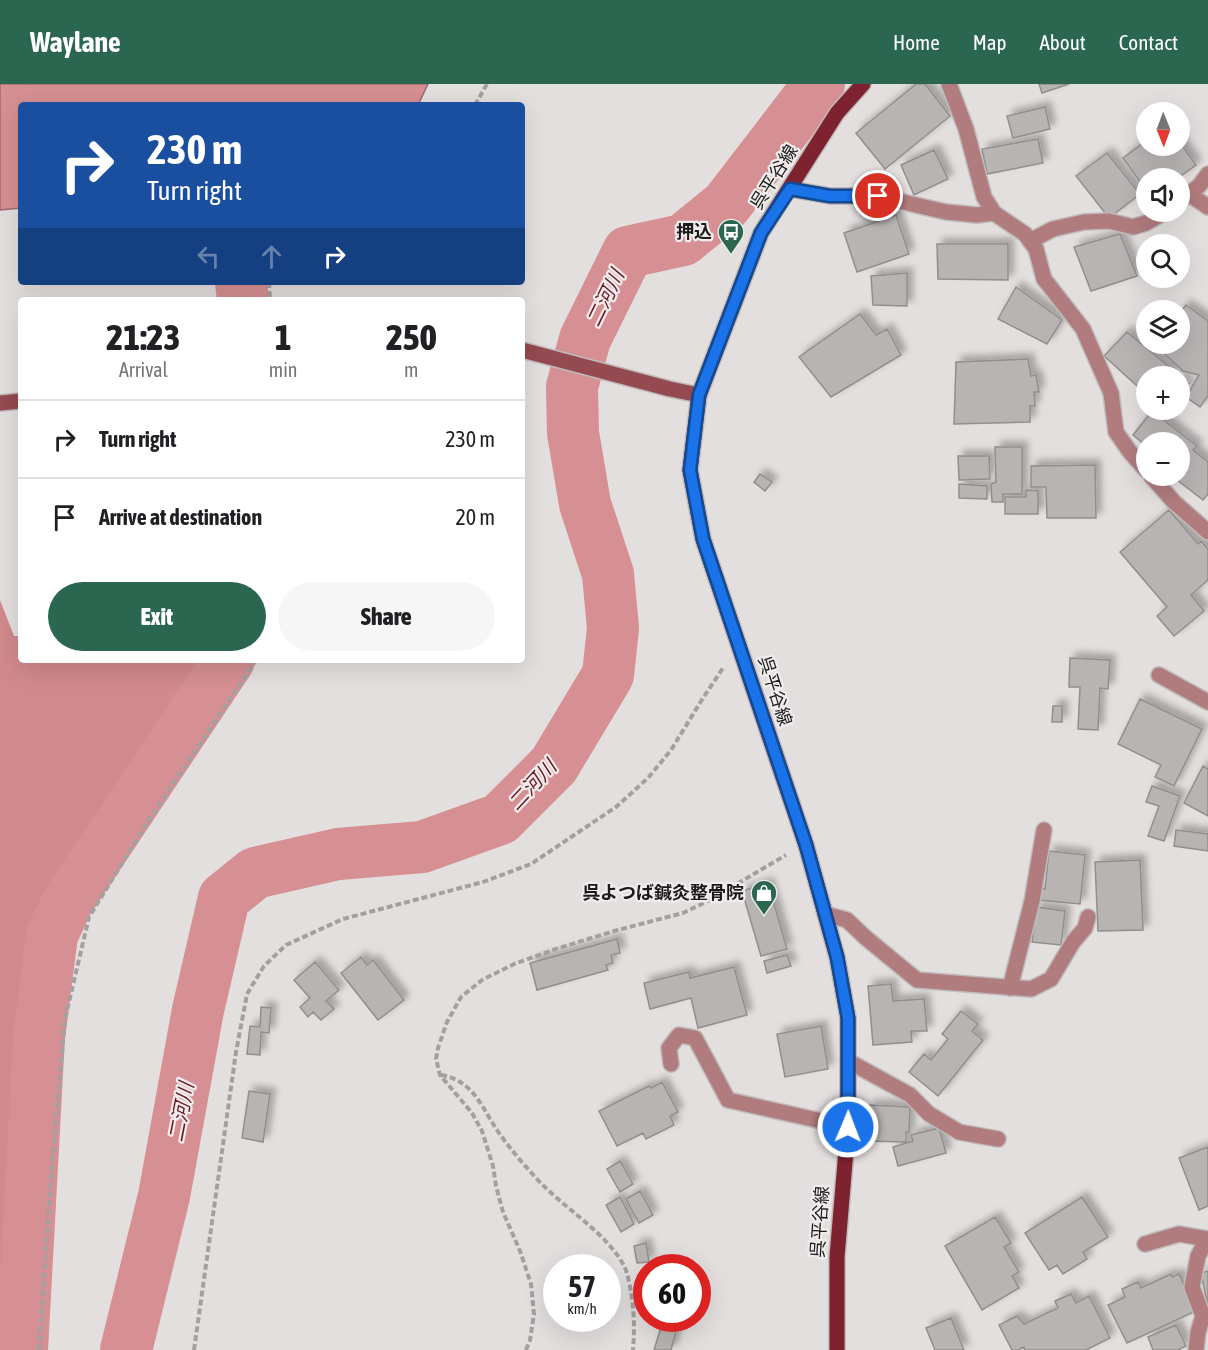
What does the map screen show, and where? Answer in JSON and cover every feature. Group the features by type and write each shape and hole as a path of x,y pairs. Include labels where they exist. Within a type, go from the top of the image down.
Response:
{"main road":[{"name":"呉平谷線","path":"837,1350 837,1257 848,1127 848,1018 837,957 806,845 703,539 690,470 699,395 761,233 837,113 863,84"}],"street":[{"path":"949,84 966,129 984,197 994,213 1026,234 1036,249 1044,279 1083,329 1111,393 1116,432 1136,459"},
{"path":"1190,193 1208,174"},
{"path":"790,189 830,196 878,196 946,212 977,215 994,213"},
{"path":"1190,200 1208,207"},
{"path":"1030,241 1053,228 1084,222 1109,221 1132,227 1148,222"},
{"path":"525,351 699,395"},
{"path":"0,403 18,401"},
{"path":"1160,486 1208,532"},
{"path":"1159,675 1208,702"},
{"path":"1010,988 1032,902 1044,830"},
{"path":"825,914 847,920 917,980 1031,989 1050,979 1084,928 1088,917"},
{"path":"671,1064 669,1048 679,1035 695,1038 728,1100 848,1127"},
{"path":"848,1061 910,1095 929,1114 959,1132 998,1139"},
{"path":"1145,1244 1179,1234 1207,1239 1198,1256 1192,1287 1203,1316 1196,1350"}],"path":[{"path":"477,102 487,84"},
{"path":"194,1350 236,1052 247,994 264,966 286,945 343,919 483,882 531,864 579,833 616,807 648,778 671,750 703,698 740,646"},
{"path":"39,1350 65,1019 89,917 145,826 254,663"},
{"path":"526,1350 534,1314 531,1284 503,1212 493,1166 482,1131 472,1113 440,1075 436,1059 447,1022 461,997 483,980 514,964 614,930 683,913 806,845"},
{"path":"440,1075 452,1077 468,1087 530,1172 548,1191 594,1229 615,1253 626,1269 631,1291 634,1314 633,1350"}],"shaded area":[{"path":"0,84 428,84 419,102 18,102 18,208 0,210"},
{"path":"0,600 14,636 18,636 18,663 205,663 43,907 13,1350 0,1350"}],"building":[{"path":"916,84 925,84 950,116 885,169 856,133"},
{"path":"1039,84 1069,84 1042,93"},
{"path":"1045,107 1050,129 1013,138 1007,116"},
{"path":"1038,139 1043,163 987,174 982,149"},
{"path":"1136,148 1136,156 1190,156 1196,165 1190,169 1136,168 1136,176 1123,158"},
{"path":"934,150 948,179 914,195 901,165"},
{"path":"1107,153 1136,189 1136,197 1109,218 1076,176"},
{"path":"896,215 909,254 857,272 844,233"},
{"path":"1120,234 1136,276 1091,291 1074,247"},
{"path":"937,244 1008,244 1008,280 938,279"},
{"path":"907,273 907,306 873,305 871,276"},
{"path":"1016,287 1062,320 1047,344 998,319"},
{"path":"1190,308 1208,321 1208,396 1200,407 1190,400 1190,390 1199,375 1190,373 1190,366 1178,366 1165,354 1190,354"},
{"path":"860,314 876,335 887,329 901,355 831,397 799,357"},
{"path":"1127,332 1136,339 1136,354 1154,354 1168,366 1136,366 1136,385 1104,356"},
{"path":"1028,359 1031,376 1036,375 1039,392 1034,392 1035,406 1030,406 1030,422 954,424 956,362"},
{"path":"1145,420 1164,420 1179,432 1136,432 1136,438 1133,435"},
{"path":"1190,441 1197,446 1193,450 1208,462 1208,494 1203,500 1185,486 1190,486"},
{"path":"995,447 1022,447 1022,494 1003,494 1003,502 992,502 991,484 996,482"},
{"path":"958,456 989,456 990,479 959,480"},
{"path":"1095,465 1096,518 1047,518 1046,487 1031,487 1031,466"},
{"path":"760,474 772,482 765,491 754,482"},
{"path":"959,484 987,486 987,499 959,498"},
{"path":"1026,490 1038,491 1038,514 1005,514 1005,497 1026,497"},
{"path":"1169,510 1198,544 1201,541 1208,549 1208,580 1191,595 1204,611 1174,636 1157,616 1167,607 1120,552"},
{"path":"1070,658 1110,660 1108,689 1100,688 1098,730 1078,729 1080,687 1069,687"},
{"path":"1140,699 1202,729 1174,786 1155,777 1161,765 1118,744"},
{"path":"1053,706 1062,706 1062,722 1052,722"},
{"path":"1203,766 1208,769 1208,816 1184,803"},
{"path":"1152,786 1180,796 1164,841 1148,836 1159,806 1146,802"},
{"path":"1176,830 1208,834 1208,851 1174,846"},
{"path":"1049,851 1085,855 1080,904 1038,900 1039,888 1045,889"},
{"path":"1140,860 1143,930 1098,931 1095,862"},
{"path":"768,883 787,949 761,956 742,891"},
{"path":"1036,907 1065,911 1061,945 1032,942"},
{"path":"617,939 620,953 611,955 613,963 606,965 608,970 537,990 530,963"},
{"path":"787,955 791,966 767,973 764,961"},
{"path":"361,957 367,965 373,960 404,1000 378,1020 341,973"},
{"path":"315,962 339,990 326,1001 334,1009 321,1020 313,1012 308,1017 300,1007 310,998 294,980"},
{"path":"734,967 747,1015 698,1028 691,998 650,1009 644,983 689,972 690,978"},
{"path":"891,984 893,1001 924,999 927,1031 911,1031 912,1042 873,1045 868,986"},
{"path":"261,1007 271,1008 269,1033 261,1032 260,1055 247,1054 250,1026 260,1027"},
{"path":"961,1011 978,1024 972,1031 983,1040 938,1096 909,1072 924,1054 931,1060 948,1039 942,1034"},
{"path":"821,1026 828,1069 785,1077 777,1034"},
{"path":"662,1082 678,1112 670,1116 674,1125 646,1139 643,1133 617,1146 599,1111 649,1086 651,1088"},
{"path":"249,1091 270,1094 263,1142 242,1138"},
{"path":"869,1105 910,1107 909,1132 906,1132 906,1142 867,1141"},
{"path":"939,1128 946,1153 898,1166 893,1147 913,1141 911,1135"},
{"path":"1208,1147 1208,1206 1199,1210 1179,1158"},
{"path":"620,1161 633,1184 620,1192 607,1169"},
{"path":"640,1191 653,1215 639,1223 626,1199"},
{"path":"620,1197 634,1224 621,1232 606,1205"},
{"path":"1082,1197 1108,1237 1083,1252 1087,1259 1063,1274 1057,1265 1049,1270 1025,1233"},
{"path":"995,1217 1011,1243 1004,1247 1019,1272 1012,1276 1019,1288 982,1310 945,1246"},
{"path":"646,1243 648,1254 635,1254 634,1246"},
{"path":"1208,1271 1208,1307 1201,1273"},
{"path":"1171,1274 1172,1277 1179,1274 1196,1311 1127,1343 1108,1305 1125,1297 1122,1289 1138,1282 1141,1288"},
{"path":"1071,1294 1076,1303 1089,1296 1110,1338 1086,1350 1025,1350 1024,1347 1012,1350 999,1325 1017,1316 1024,1324 1058,1308 1055,1301"},
{"path":"951,1318 964,1350 935,1350 926,1328"},
{"path":"1176,1325 1186,1346 1178,1350 1153,1350 1148,1337"},
{"path":"660,1332 676,1332 671,1350 654,1350"}],"waterway":[{"name":"二河川","path":"126,1350 164,1196 198,1010 224,898 255,873 338,854 422,847 500,819 554,765 608,675 613,628 608,574 585,504 573,433 572,387 585,339 628,252 683,240 726,205 819,84"},
{"path":"241,285 243,297"},
{"path":"22,1350 39,1037 52,935 68,901 227,663"}],"place":[{"name":"押込","path":"731,255"},
{"name":"呉よつば鍼灸整骨院","path":"764,916"}],"route":[{"path":"848,1127 848,1018 837,957 806,845 703,539 690,470 699,395 761,233 790,189 830,196 878,196"}]}
